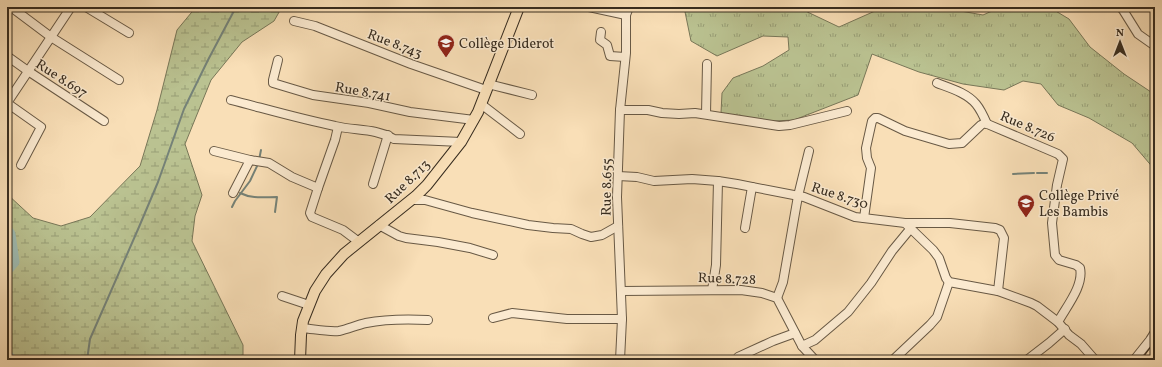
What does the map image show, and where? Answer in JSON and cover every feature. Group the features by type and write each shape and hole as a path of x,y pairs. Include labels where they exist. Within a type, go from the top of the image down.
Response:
{"highway":[{"path":"1149,360 1155,352"}],"main road":[{"name":"Rue 8.713","path":"300,360 303,321 315,291 326,274 344,254 412,200 435,176 461,142 482,104 487,87 520,7"}],"street":[{"path":"11,7 51,37 119,80"},
{"path":"21,165 41,127 7,103 71,7"},
{"path":"86,7 129,33"},
{"path":"589,7 626,15"},
{"name":"Rue 8.655","path":"620,360 622,319 617,197 620,110 625,57 626,15 629,7"},
{"path":"1120,7 1138,34 1155,46"},
{"name":"Rue 8.743","path":"294,21 315,26 411,64 487,87 532,95"},
{"path":"601,32 600,40 607,45 610,56 625,57"},
{"name":"Rue 8.697","path":"7,56 104,121"},
{"name":"Rue 8.741","path":"278,60 273,83 313,95 370,103 410,112 474,120"},
{"path":"706,114 707,64"},
{"path":"937,84 960,92 975,102 980,108 987,124"},
{"path":"231,100 338,127 376,131 388,135 394,139 461,142"},
{"path":"482,104 520,134"},
{"path":"620,110 648,110 662,113 706,114 778,126 790,125 847,111"},
{"name":"Rue 8.726","path":"864,218 871,168 867,158 866,148 872,121 875,118 906,131 949,144 962,144 981,125 985,123 1058,154 1063,159 1057,185 1052,223 1055,255 1059,260 1076,265 1080,268 1081,273 1081,279 1078,286 1058,322"},
{"path":"338,127 310,213 312,217 343,230 359,242"},
{"path":"373,184 388,135"},
{"path":"214,151 269,163 292,177 318,188"},
{"path":"809,151 798,196 783,282 777,298 802,346 815,360"},
{"path":"233,193 250,160"},
{"name":"Rue 8.730","path":"618,176 661,181 718,181 798,196 819,202 855,217 908,226 950,223 995,228 1000,230 1004,238 998,291"},
{"path":"712,290 716,265 718,181"},
{"path":"745,228 752,187"},
{"path":"412,200 425,200 472,213 528,225 571,229 590,237 602,235 618,226"},
{"path":"379,226 398,236 470,248 493,255"},
{"path":"802,346 815,340 848,312 871,283 908,226 934,250 949,282 998,291 1037,306 1058,322 1095,360"},
{"path":"899,358 937,317 949,282"},
{"name":"Rue 8.728","path":"621,291 741,290 762,292 777,298"},
{"path":"282,296 309,305"},
{"path":"493,318 512,313 567,319 622,319"},
{"path":"302,328 328,331 340,330 373,322 407,319 428,320"},
{"path":"1027,360 1064,329"},
{"path":"1134,360 1155,332"},
{"path":"738,357 773,341 796,333"}],"green space":[{"path":"196,7 282,7 274,21 242,42 211,80 185,144 202,195 195,216 192,241 243,345 243,360 7,360 7,194 33,218 61,226 90,217 140,166 157,110 177,30"},
{"path":"684,7 797,7 839,27 884,7 938,7 983,15 1001,7 1049,7 1069,19 1090,47 1124,74 1151,92 1155,93 1155,170 1132,143 1089,118 1058,105 1041,84 1023,81 1004,90 963,84 919,72 872,54 858,95 794,120 753,122 721,113 722,93 733,78 763,66 789,50 788,37 763,36 717,56 691,41"}],"waterway":[{"path":"87,360 90,339 158,182 184,109 236,7"},
{"path":"259,160 261,150"},
{"path":"232,207 250,181 258,164"},
{"path":"1013,174 1034,173"},
{"path":"1037,173 1047,173"},
{"path":"240,193 254,197 277,197 275,212"},
{"path":"7,230 10,234 14,262 7,270"},
{"path":"7,355 12,360"}],"place":[{"name":"Collège Diderot","path":"446,58"},
{"name":"Collège Privé Les Bambis","path":"1026,218"}]}
